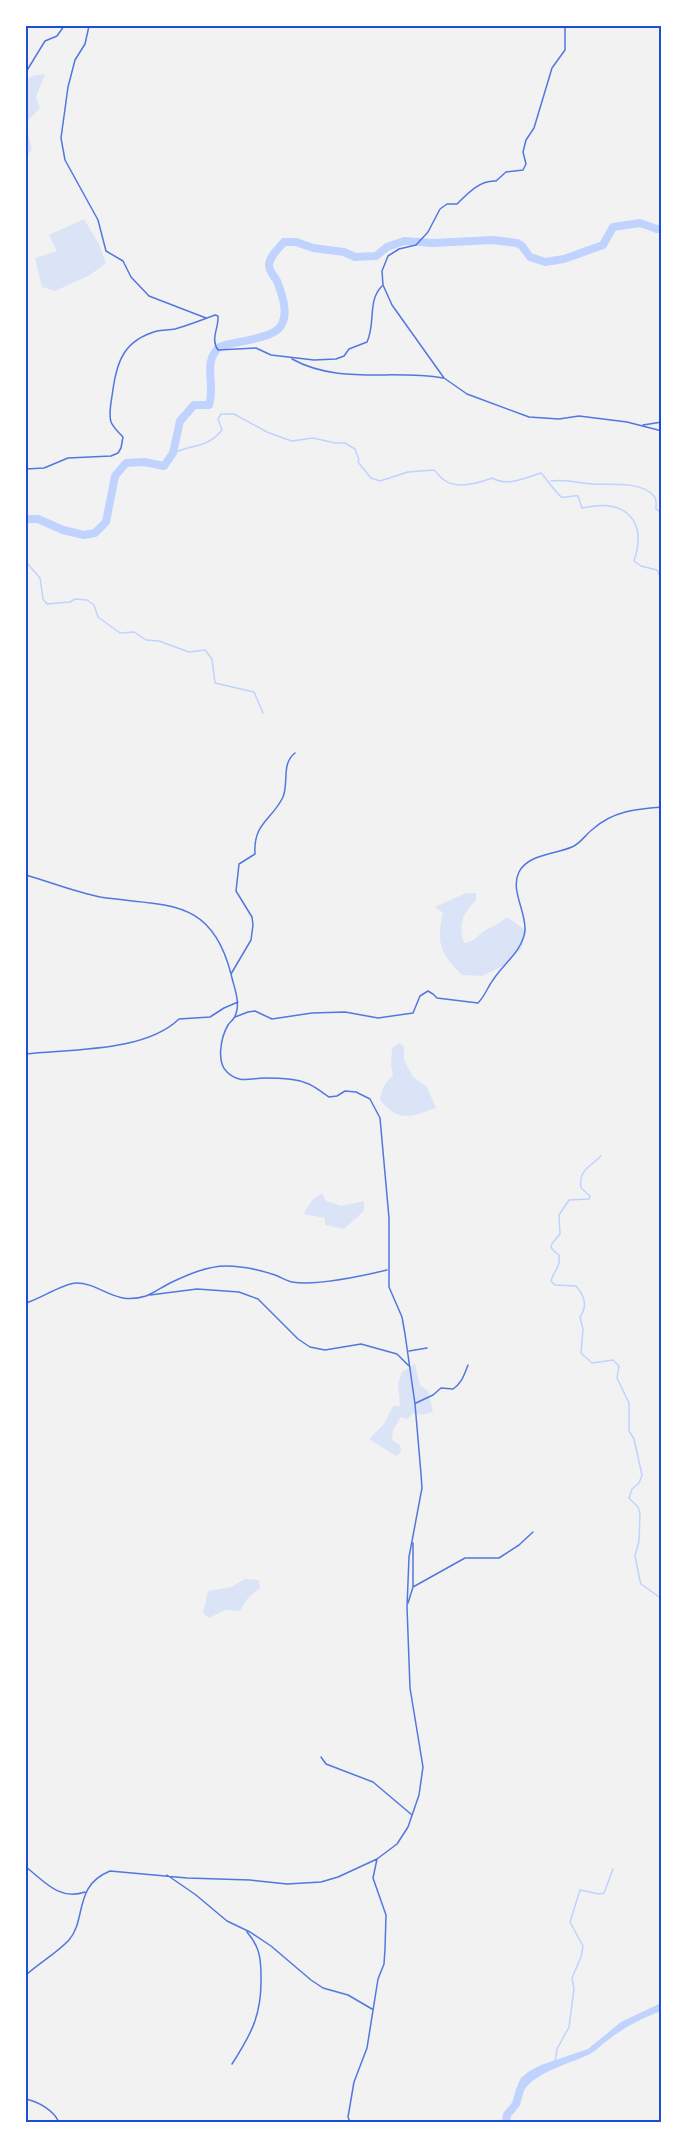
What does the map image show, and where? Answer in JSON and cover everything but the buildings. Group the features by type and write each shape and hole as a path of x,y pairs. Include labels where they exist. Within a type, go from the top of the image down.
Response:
{"street":[{"path":"26,72 45,41 57,36 64,26"},
{"path":"89,26 85,44 75,60 68,87 61,138 65,160 98,220 106,251 123,261 131,277 149,296 206,319"},
{"path":"565,26 565,50 552,68 534,128 526,140 523,152 526,164 523,170 506,172 496,181 490,181 469,191 458,204 447,204 440,209 428,232 416,245 399,249 388,256 382,271 382,285 392,305 444,378 467,394 529,417 559,419 579,416 662,431"},
{"path":"26,469 44,468 68,458 111,456 118,453 122,448 123,437 111,422 111,405 118,360 125,350 140,338 158,331 173,330 215,315 218,316 214,339 218,350 256,348 271,355 290,358 336,359 344,356 349,349 367,342 373,325 373,297 382,285"},
{"path":"290,358 302,365 331,374 444,378"},
{"path":"642,426 662,422"},
{"path":"231,975 251,940 253,925 252,916 236,891 239,864 255,854 254,841 257,831 282,799 286,789 288,762 296,753"},
{"path":"26,1975 70,1938 86,1891 102,1874 110,1871 304,1884 338,1877 377,1859 397,1844 413,1815 423,1767 410,1688 407,1607 412,1539 422,1488 408,1351 402,1317 389,1287 389,1218 380,1118 370,1099 356,1092 345,1091 337,1096 329,1097 306,1082 263,1078 239,1080 228,1074 223,1067 221,1054 223,1037 228,1025 235,1017 255,1011 272,1019 312,1013 345,1012 378,1018 413,1013 420,996 428,991 437,998 445,1000 457,999 478,1003 485,996 492,981 517,951 525,933 516,880 520,870 530,861 574,846 594,827 610,817 632,809 662,807"},
{"path":"26,875 98,896 148,902 190,912 210,930 226,953 238,1002 235,1017"},
{"path":"26,1054 132,1042 169,1029 179,1018 210,1017 238,1002"},
{"path":"147,1296 212,1267 255,1269 292,1282 346,1278 388,1269"},
{"path":"26,1303 38,1300 74,1283 92,1287 113,1297 131,1299 162,1292 198,1289 239,1292 258,1299 298,1339 310,1347 325,1350 361,1344 397,1354 410,1367"},
{"path":"408,1351 428,1348"},
{"path":"415,1404 441,1388 456,1387 462,1381 468,1365"},
{"path":"413,1587 465,1558 499,1558 519,1545 533,1532"},
{"path":"407,1607 413,1587 412,1539"},
{"path":"321,1757 326,1764 373,1782 413,1815"},
{"path":"350,2122 348,2117 354,2082 367,2048 378,1979 384,1964 386,1949 386,1915 373,1878 377,1859"},
{"path":"26,1867 50,1888 71,1895 86,1891"},
{"path":"167,1875 227,1921 271,1946 323,1988 348,1995 374,2010"},
{"path":"232,2064 247,2040 261,2003 260,1954 256,1942 247,1932"},
{"path":"26,2099 45,2107 59,2122"}],"shaded area":[{"path":"45,74 36,97 40,108 26,123 26,81 31,76"},
{"path":"26,123 32,150 26,156"},
{"path":"84,219 99,244 106,263 90,275 55,291 42,287 35,258 57,251 49,235"},
{"path":"466,893 476,893 476,900 462,920 461,930 464,943 473,940 507,917 527,931 521,949 505,965 482,976 462,975 444,954 440,940 443,913 435,907"},
{"path":"399,1043 404,1046 404,1060 413,1077 427,1087 436,1108 405,1116 393,1112 380,1100 384,1086 393,1076 392,1048"},
{"path":"322,1193 326,1201 341,1206 364,1201 364,1211 344,1229 325,1225 325,1218 303,1214 313,1199"},
{"path":"415,1364 420,1385 428,1391 433,1412 422,1415 413,1413 407,1419 401,1417 393,1430 392,1440 400,1445 401,1452 396,1456 369,1439 384,1424 393,1406 400,1406 398,1384 402,1372"},
{"path":"245,1579 259,1580 260,1588 248,1598 240,1611 225,1610 209,1618 203,1613 208,1591 231,1587"}],"water":[{"path":"661,2003 661,2011 627,2027 590,2054 541,2075 525,2089 521,2097 516,2098 518,2084 528,2072 541,2065 588,2049 621,2022"}],"waterway":[{"path":"26,519 38,519 63,530 84,535 95,533 106,522 115,476 126,463 144,462 164,466 173,453 180,421 194,405 209,405 211,360 219,347 268,335 280,328 284,315 283,301 269,262 284,242 296,242 313,248 344,252 355,257 376,256 387,247 404,241 433,243 493,240 517,243 530,257 545,262 564,259 603,245 613,227 640,223 662,229"},
{"path":"173,453 211,440 222,430 218,419 221,414 234,414 267,432 292,441 313,438 345,443 355,449 358,462 371,478 380,481 408,472 434,470 441,478 456,485 492,478 510,482 541,473 560,496 578,496 582,508 610,506 621,509 629,515 635,523 638,534 634,561 641,566 657,570 662,581"},
{"path":"551,481 562,480 642,488 654,496 656,509 662,514"},
{"path":"26,562 40,578 43,599 47,604 70,602 75,599 87,600 94,605 98,617 120,633 134,632 146,640 159,641 189,652 205,650 212,659 215,683 254,692 263,713"},
{"path":"601,1156 586,1169 581,1177 581,1188 590,1196 589,1199 569,1200 559,1215 560,1234 551,1245 559,1255 559,1263 551,1281 555,1285 576,1286 582,1294 585,1305 580,1317 583,1329 581,1353 592,1363 613,1360 619,1366 617,1378 629,1403 629,1431 634,1439 642,1475 639,1483 632,1489 629,1498 638,1507 640,1514 639,1541 635,1556 641,1584 662,1599"},
{"path":"555,2062 557,2049 569,2027 574,1989 572,1978 583,1946 570,1922 580,1890 604,1893 613,1869"},
{"path":"506,2122 507,2115 516,2104 520,2090"}]}
